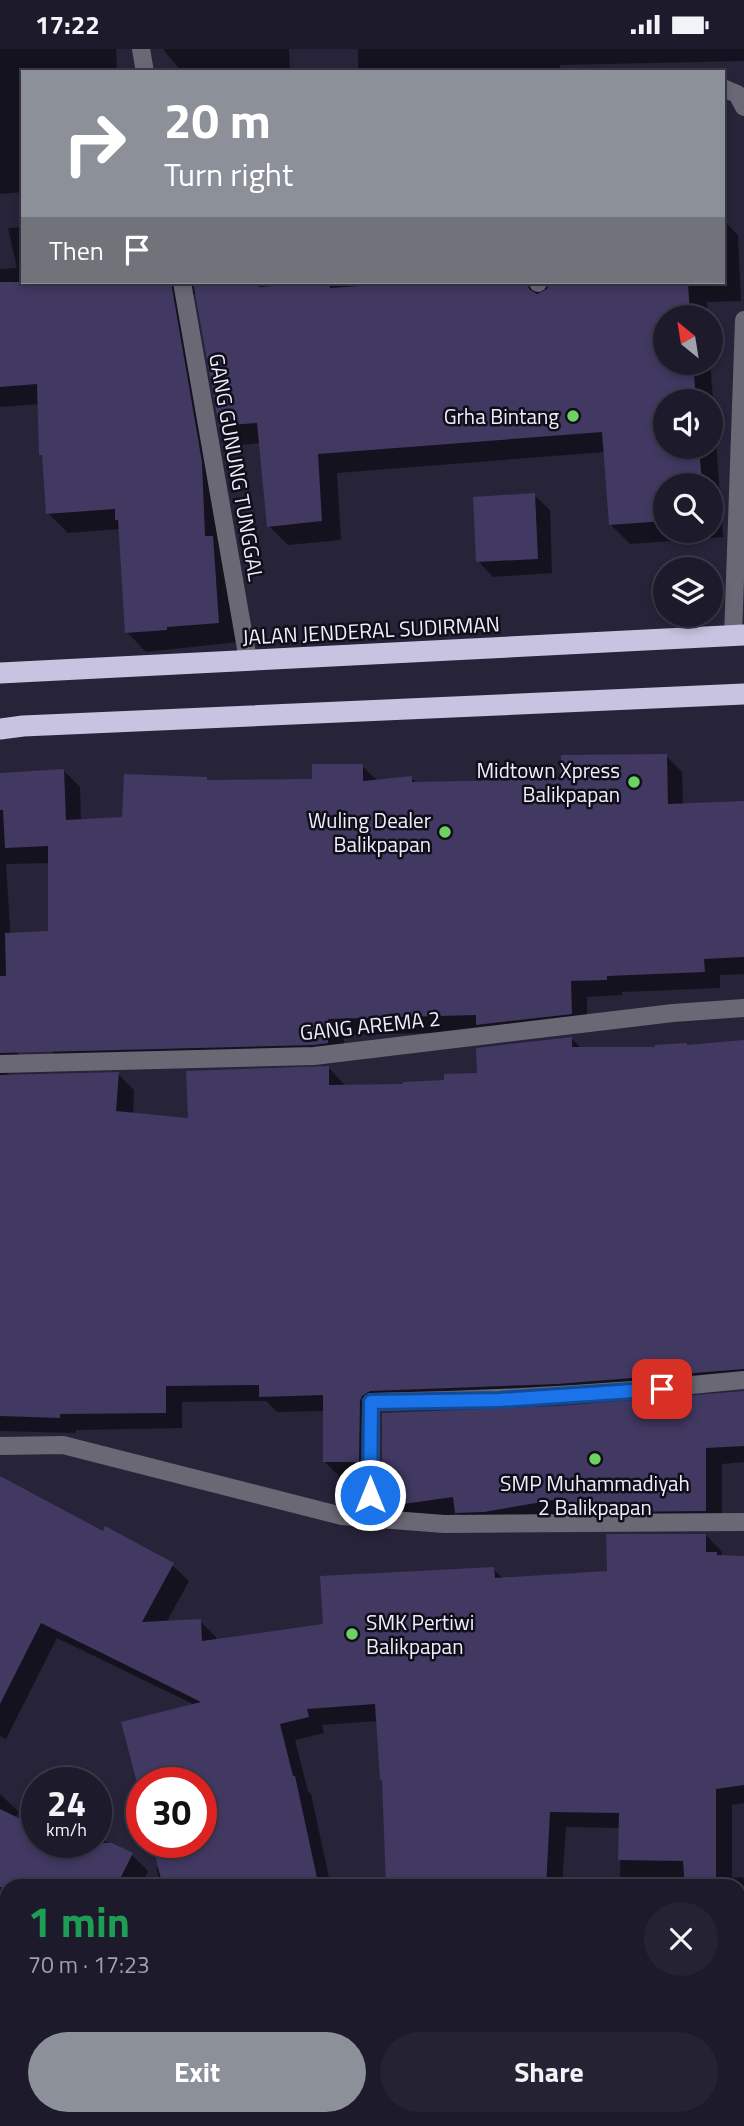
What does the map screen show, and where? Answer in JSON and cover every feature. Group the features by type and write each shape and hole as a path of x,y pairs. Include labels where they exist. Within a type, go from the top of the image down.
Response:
{"highway":[{"name":"JALAN JENDERAL SUDIRMAN","path":"0,673 738,636"},
{"path":"0,729 744,694"}],"street":[{"path":"141,49 145,70"},
{"path":"725,89 737,94 744,107"},
{"name":"GANG GUNUNG TUNGGAL","path":"182,284 248,660"},
{"path":"738,636 744,320"},
{"name":"GANG AREMA 2","path":"0,1064 314,1056 673,1013 744,1008"},
{"path":"370,1518 371,1402 513,1399 635,1392 744,1380"},
{"path":"0,1445 63,1445 329,1513 370,1518 444,1524 744,1522"}],"building":[{"path":"0,282 171,284 202,462 205,536 213,536 219,623 125,633 118,520 115,520 115,509 46,514 42,455 39,455 37,384 0,387"},
{"path":"193,284 258,284 259,287 329,284 330,288 388,284 528,284 529,289 537,294 547,289 548,284 688,284 689,305 653,305 653,375 694,375 695,389 653,389 653,459 700,459 701,473 653,473 653,522 609,525 602,432 318,454 322,521 267,527 257,423 219,426"},
{"path":"535,493 538,559 476,562 473,497"},
{"path":"667,754 668,804 744,801 744,957 704,959 705,972 607,976 607,980 571,981 572,1014 476,1025 476,1015 328,1019 328,1043 313,1045 0,1053 0,976 6,976 5,933 48,931 48,846 5,848 3,810 0,810 0,773 64,769 66,820 122,817 124,774 207,777 207,780 312,779 312,764 363,764 363,781 412,776 412,782 560,779 561,755"},
{"path":"572,1037 572,1047 655,1047 744,1040 744,1369 557,1384 370,1391 362,1396 360,1401 359,1462 323,1462 323,1395 259,1397 259,1385 166,1386 166,1413 60,1414 60,1418 0,1416 0,1075 119,1072 116,1111 188,1118 186,1071 329,1066 329,1085 403,1084 444,1080 444,1074 477,1073 476,1048"},
{"path":"744,1391 744,1446 706,1448 706,1511 605,1512 605,1506 566,1509 565,1498 484,1512 455,1513 453,1497 389,1506 382,1462 382,1413 558,1406"},
{"path":"0,1476 103,1531 105,1526 174,1563 142,1622 201,1619 202,1641 323,1624 320,1576 494,1567 495,1578 607,1571 606,1534 706,1534 706,1552 744,1556 744,1785 716,1789 716,1879 684,1879 683,1861 618,1860 619,1813 550,1812 546,1879 386,1879 382,1780 375,1704 307,1709 309,1717 280,1724 295,1776 317,1879 161,1879 156,1858 217,1858 217,1767 133,1767 121,1722 201,1702 41,1623 0,1704"},
{"path":"0,1809 21,1819 21,1858 112,1858 112,1843 126,1850 126,1858 130,1858 120,1879 0,1879"}],"place":[{"name":"Grha Bintang","path":"573,416"},
{"name":"Midtown Xpress Balikpapan","path":"634,782"},
{"name":"Wuling Dealer Balikpapan","path":"445,832"},
{"name":"SMP Muhammadiyah 2 Balikpapan","path":"595,1459"},
{"name":"SMK Pertiwi Balikpapan","path":"352,1634"}],"route":[{"path":"370,1495 371,1402 499,1400 662,1389"}]}
